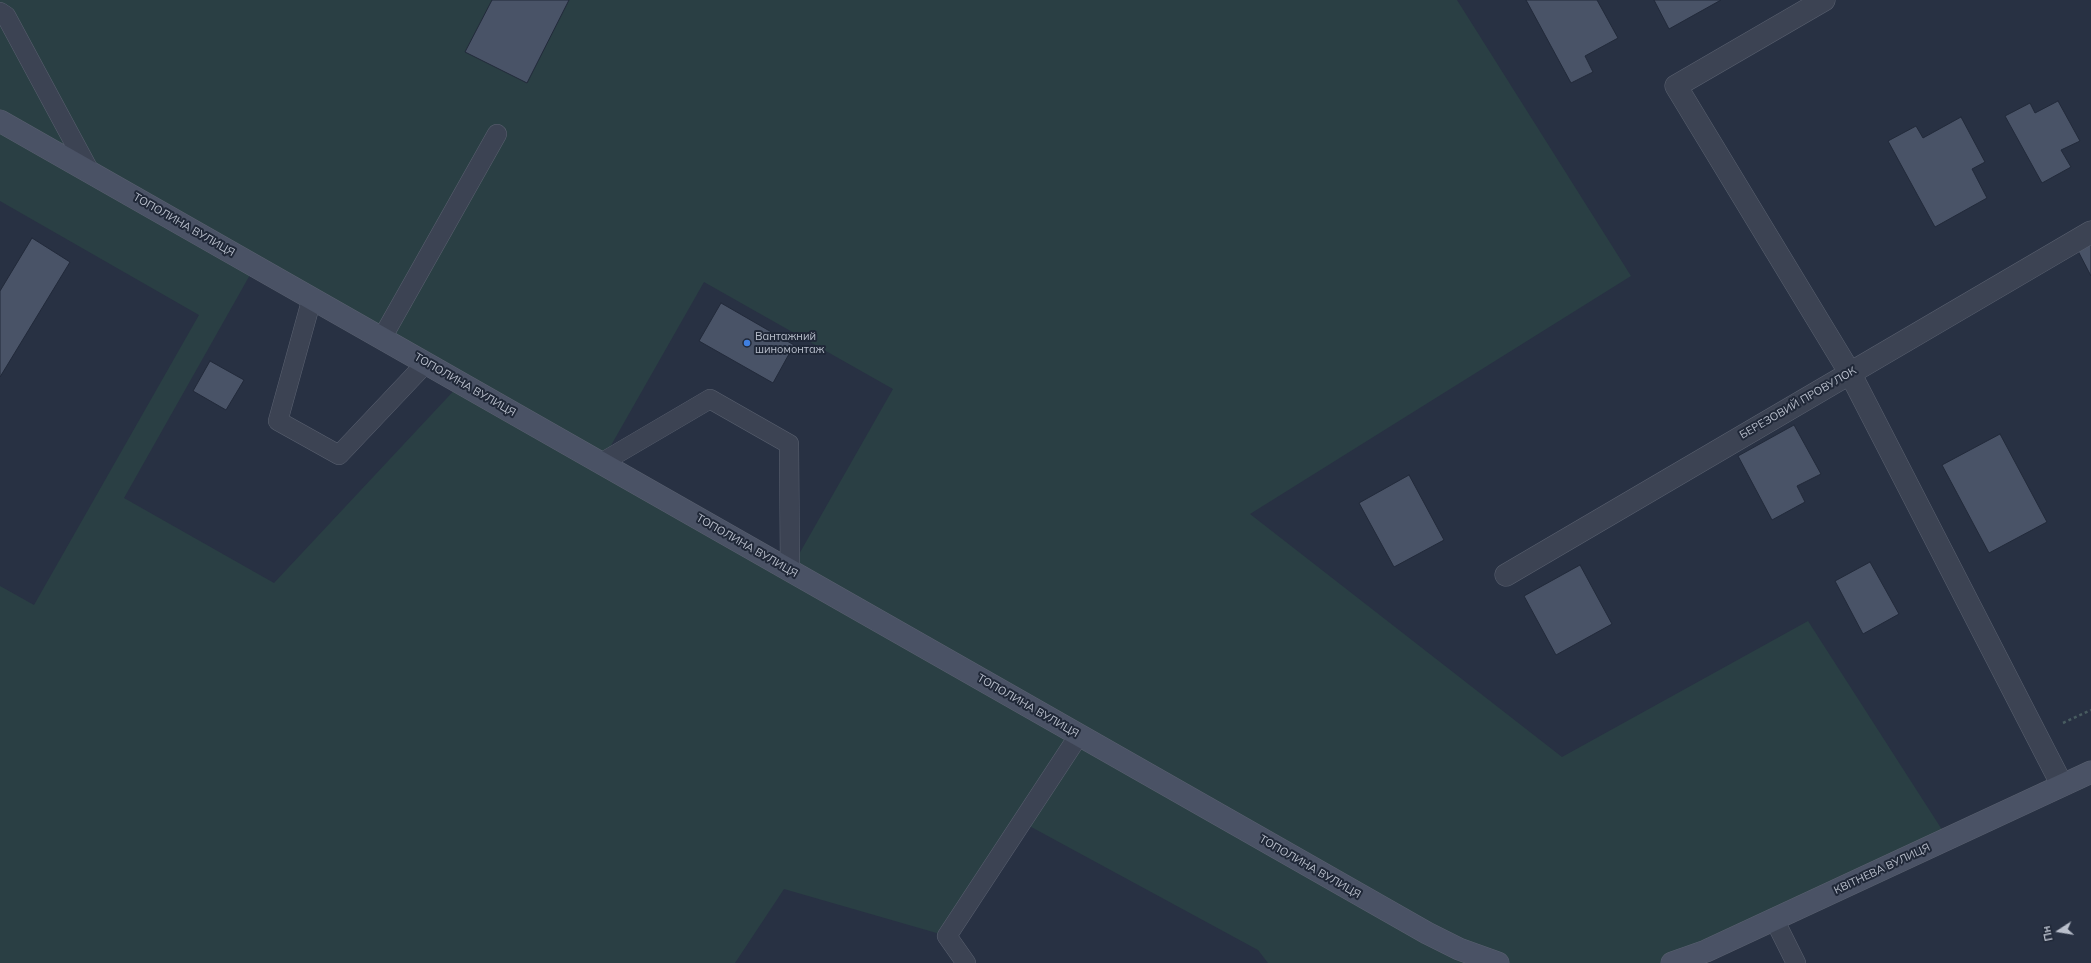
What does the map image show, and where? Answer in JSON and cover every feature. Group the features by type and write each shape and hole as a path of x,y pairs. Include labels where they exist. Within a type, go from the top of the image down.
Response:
{"main road":[{"name":"ТОПОЛИНА ВУЛИЦЯ","path":"0,121 1427,934 1459,950 1498,963"},
{"name":"КВІТНЕВА ВУЛИЦЯ","path":"1672,963 1706,951 2091,772"}],"street":[{"path":"1824,0 1676,86 1850,373 2062,785"},
{"name":"БЕРЕЗОВИЙ ПРОВУЛОК","path":"1506,574 2091,232"}],"lane":[{"path":"0,12 6,16 90,172"},
{"path":"382,338 497,134"},
{"path":"312,298 278,421 299,433 339,455 426,363"},
{"path":"601,463 710,399 789,444 790,570"},
{"path":"966,963 947,936 1078,735"},
{"path":"1774,919 1796,963"}],"green space":[{"path":"0,0 1457,0 1631,276 1250,514 1562,757 1808,621 1948,839 1681,963 1268,963 1258,950 1022,822 947,936 784,889 735,963 0,963 0,586 34,605 199,315 0,201","holes":["255,266 461,383 274,583 124,498","704,282 893,389 790,570 601,463"]}],"building":[{"path":"492,0 569,0 527,83 465,52"},
{"path":"1526,0 1597,0 1618,38 1585,56 1593,72 1571,83"},
{"path":"1654,0 1721,0 1669,29"},
{"path":"2058,101 2080,141 2061,150 2071,167 2042,183 2005,116 2030,103 2035,113"},
{"path":"1961,117 1985,162 1972,169 1987,198 1935,227 1888,141 1916,126 1923,138"},
{"path":"32,238 70,262 0,377 0,291"},
{"path":"2091,243 2091,276 2078,251"},
{"path":"721,303 794,345 773,383 699,341"},
{"path":"210,361 244,380 226,410 193,391"},
{"path":"1794,425 1821,474 1797,486 1805,502 1772,520 1738,456"},
{"path":"2000,434 2047,522 1989,553 1942,465"},
{"path":"1409,475 1444,540 1394,567 1359,503"},
{"path":"1870,562 1899,614 1863,634 1835,581"},
{"path":"1580,565 1612,624 1556,655 1524,596"}],"place":[{"name":"Вантажний шиномонтаж","path":"747,343"}]}
